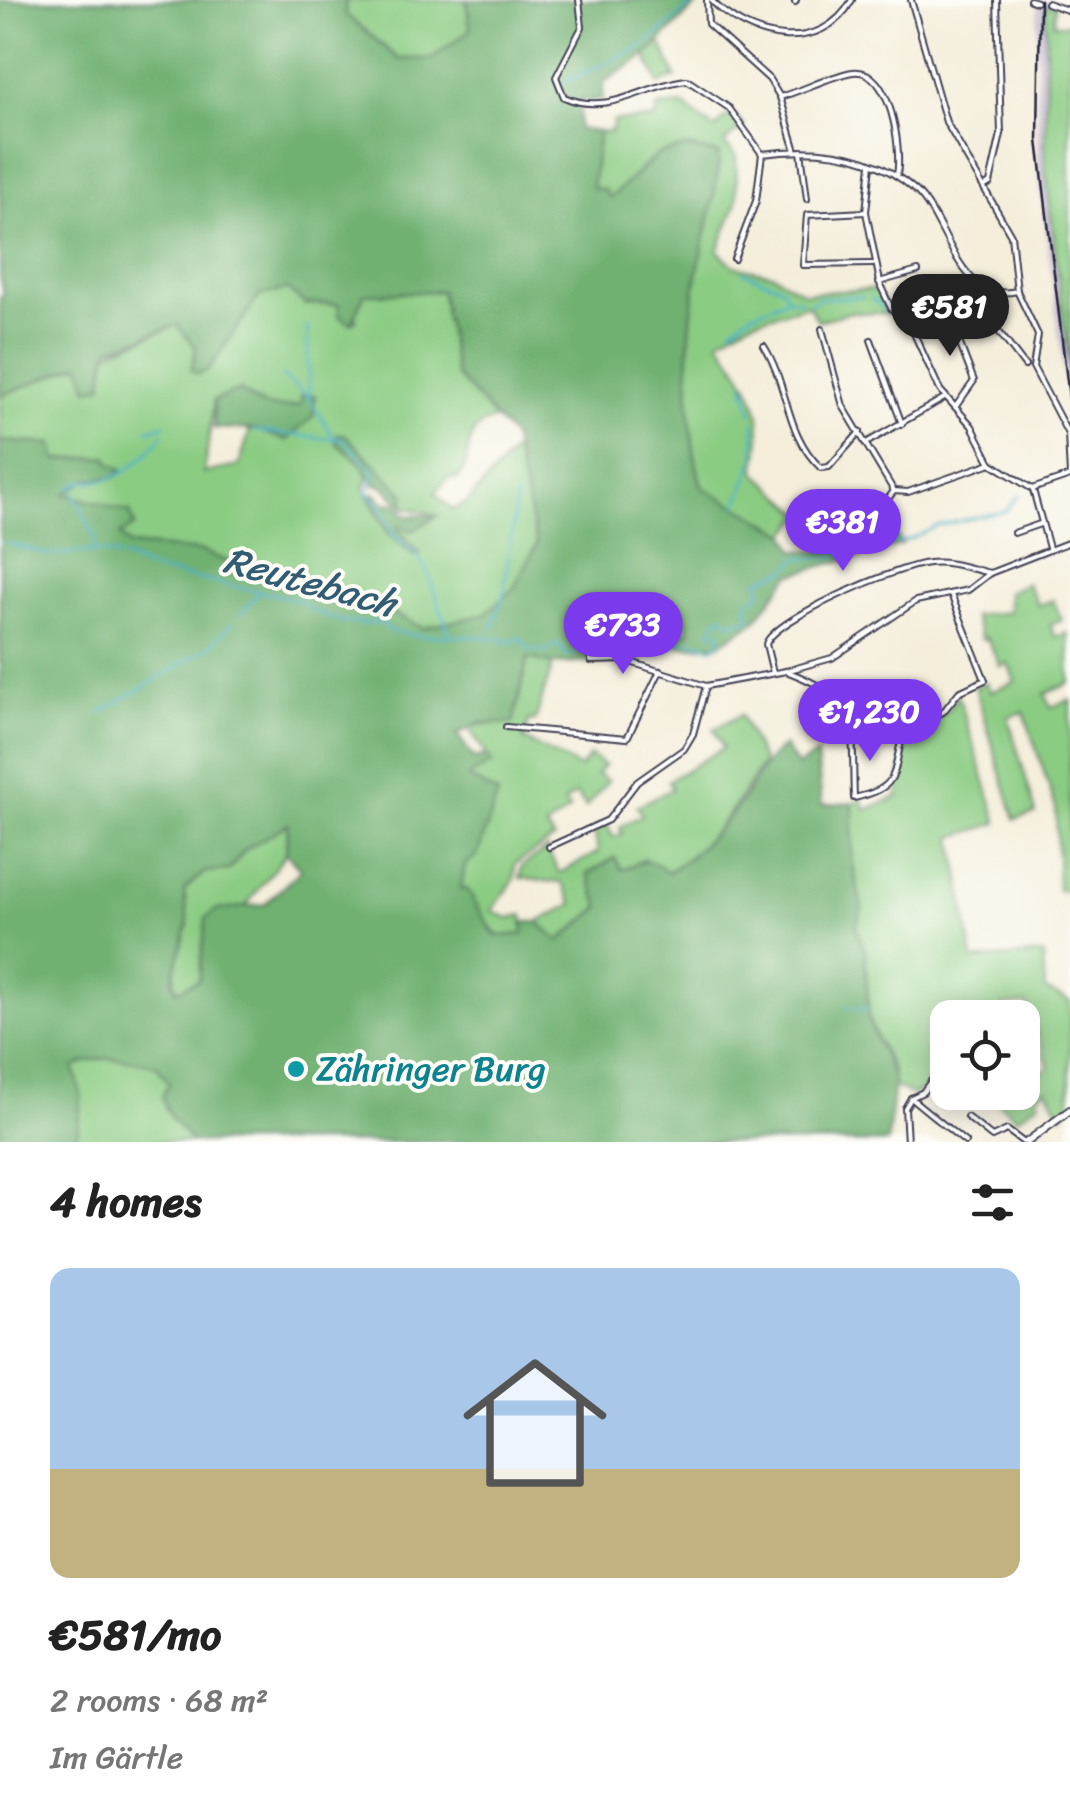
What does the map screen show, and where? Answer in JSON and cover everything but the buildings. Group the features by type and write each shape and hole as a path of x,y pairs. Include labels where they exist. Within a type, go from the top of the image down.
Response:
{"street":[{"path":"579,0 582,28 556,77 564,97 587,102 631,99 687,80 729,108 762,154 756,201 734,259"},
{"path":"708,0 739,24 784,36 828,28 852,0"},
{"path":"708,0 708,24 763,72 780,97 798,151 807,199"},
{"path":"912,0 940,107 1012,235 1017,291 1038,335 1033,364 1042,391 1066,430 1070,476 1032,489"},
{"path":"983,186 990,183 1001,134 997,0"},
{"path":"1047,3 1070,11"},
{"path":"780,97 850,72 870,74 877,80 890,110 896,175"},
{"path":"762,154 832,152 896,175 922,197 964,270 988,288 1017,291"},
{"path":"871,164 866,212 874,264 890,308 911,326 946,397 972,426 991,463 1032,489 1048,548"},
{"path":"866,212 807,215 803,264 874,264"},
{"path":"879,282 918,270"},
{"path":"911,326 977,303 988,288"},
{"path":"977,303 1024,366"},
{"path":"948,314 974,380 955,407"},
{"path":"822,329 840,399 894,491"},
{"path":"871,340 902,424"},
{"path":"764,346 780,378 799,444 820,468 829,467 860,432"},
{"path":"868,442 946,397"},
{"path":"894,491 908,492 991,463"},
{"path":"844,524 883,505 894,491"},
{"path":"1014,533 1040,524"},
{"path":"584,612 588,656 624,660 706,686 832,658 896,611 977,586 990,573 1070,542"},
{"path":"773,672 766,644 773,630 834,596 926,563 990,573"},
{"path":"786,671 827,688 840,700 848,721 854,798 892,782 906,729 944,712 959,692 985,680 952,595"},
{"path":"506,727 627,738 660,671"},
{"path":"549,847 608,820 637,782 684,749 693,734 706,686"},
{"path":"906,1142 904,1108 930,1082"},
{"path":"911,1098 965,1142"},
{"path":"967,1117 992,1138 1007,1130 1025,1142 1070,1110"}],"shaded area":[{"path":"1037,0 1047,0 1043,134 1070,373 1070,425 1038,171"}],"green space":[{"path":"0,0 346,0 345,14 399,59 431,59 470,30 467,0 702,0 645,56 604,82 602,100 581,100 578,129 599,132 592,187 605,190 610,198 658,154 686,147 719,154 689,341 692,440 702,487 787,534 795,550 828,551 896,535 903,544 790,575 755,621 718,645 683,647 666,640 651,644 639,660 553,664 528,658 513,724 480,723 457,734 475,760 485,754 492,763 468,777 498,794 477,856 465,865 461,889 467,889 495,936 523,934 524,922 538,922 559,941 600,907 588,874 615,858 622,870 646,862 668,872 714,834 764,765 784,746 797,766 817,754 822,805 853,803 852,860 862,908 856,928 865,950 869,1021 894,1080 888,1142 192,1142 171,1118 162,1097 169,1083 157,1066 115,1059 94,1060 74,1067 81,1096 76,1142 0,1142 0,441 53,444 56,460 108,457 110,463 121,469 116,477 87,480 65,494 130,512 135,526 120,535 129,545 201,551 330,602 384,609 423,628 484,615 513,589 537,544 512,437 456,375 441,291 364,294 352,324 339,316 338,304 305,304 287,289 259,296 208,370 199,374 191,371 196,348 177,325 108,349 102,386 88,389 80,364 0,396 0,296 4,294 0,275","holes":["683,609 690,632 631,638 629,618 636,613","288,824 286,853 301,870 265,904 216,910 206,918 199,980 176,991 172,981 188,924 184,890 205,872 229,870 245,850"]},
{"path":"346,0 466,0 470,30 431,59 398,59 345,14"},
{"path":"1046,5 1055,6 1054,24 1070,24 1070,373 1045,165"},
{"path":"660,42 676,77 659,84 646,56"},
{"path":"683,105 714,129 731,113 744,125 724,143 736,156 737,202 718,251 734,266 772,274 804,293 876,289 891,314 851,312 818,321 808,305 751,321 719,340 749,387 759,415 755,472 803,514 787,534 702,487 696,464 690,416 689,341 719,154 686,147 658,154 610,199 592,187 599,132 611,132 614,121 655,119 658,107"},
{"path":"287,289 305,304 338,304 356,320 355,308 364,294 441,291 456,375 496,419 471,437 458,479 449,477 435,493 452,510 467,503 514,450 530,502 537,544 513,589 484,615 423,628 384,609 330,602 201,551 129,545 120,535 130,512 64,494 87,480 116,477 107,457 56,460 53,444 0,441 0,396 177,325 197,348 195,363 208,370 258,296","holes":["214,400 268,407 300,405 250,430 239,466 204,473","360,450 404,493 404,507 436,515 400,525 397,530 420,553 414,555 388,533 364,489 369,477"]},
{"path":"240,390 261,404 283,408 300,405 302,395 315,396 313,417 287,440 256,430 214,428 214,400"},
{"path":"338,434 346,435 404,494 404,507 383,486 374,484 375,479 369,477 362,464 336,443"},
{"path":"374,493 384,503 396,504 407,516 437,516 412,531 400,525 398,529 420,553 414,555 388,533 370,497"},
{"path":"1027,583 1038,605 1053,600 1062,620 1050,625 1055,637 1068,633 1070,683 1045,694 1051,707 1070,700 1070,891 1058,890 1056,808 1024,712 1008,717 1036,813 1015,819 975,687 986,682 990,692 1015,682 1008,663 1000,666 987,638 982,639 973,616 1008,612 1008,592"},
{"path":"675,607 683,609 691,632 630,639 629,618"},
{"path":"528,657 553,664 535,721 529,721 523,739 580,768 590,756 604,765 597,774 608,781 586,807 576,794 564,802 570,810 546,827 554,839 515,864 514,880 492,911 508,918 523,915 524,934 501,938 482,917 468,890 461,890 467,777 492,763 468,727 493,723"},
{"path":"958,695 998,823 953,837 973,960 1043,954 1045,990 1070,1001 1070,1107 1061,1115 1047,1089 1040,1093 1040,1072 1049,1067 1040,1041 1040,1000 930,1000 930,1081 921,1092 911,1095 893,1086 892,1070 869,1021 865,950 856,928 862,908 852,860 853,803 862,799 865,810 898,797 906,731 948,711"},
{"path":"741,715 763,762 722,823 697,850 667,872 645,859 622,870 614,858 588,874 600,907 559,941 538,922 573,904 562,883 520,878 522,866 547,849 559,873 598,852 594,828 606,823 613,837 622,834 620,827 642,815 637,806 672,789 668,781 723,748 714,729"},
{"path":"288,823 286,853 202,964 199,980 176,991 174,969 188,924 184,890 205,872 229,870 245,850"},
{"path":"90,1059 130,1059 157,1066 169,1083 165,1108 192,1142 76,1142 81,1096 74,1067"},
{"path":"1007,1110 1028,1110 1017,1118"}],"waterway":[{"path":"563,83 643,46 693,4"},
{"path":"743,272 782,287"},
{"path":"783,289 787,297"},
{"path":"809,304 820,298 863,297"},
{"path":"749,315 788,298 803,301"},
{"path":"872,298 887,312"},
{"path":"890,314 904,328"},
{"path":"732,329 747,316"},
{"path":"307,326 309,398 335,439 343,439 374,471 368,494 380,505 394,536 415,552 426,569 450,635"},
{"path":"282,376 308,397"},
{"path":"744,383 752,414"},
{"path":"754,423 755,456"},
{"path":"148,430 166,424"},
{"path":"254,431 332,439"},
{"path":"70,489 78,483 108,479 124,472 164,433"},
{"path":"737,506 754,460"},
{"path":"74,493 95,537 94,551"},
{"name":"Reutebach","path":"9,544 51,555 94,551 124,557 150,569 300,600 338,620 383,622 388,630 433,636 510,642 520,638 530,650 549,651 554,645 567,656 608,645 630,652 640,644 679,642 712,648 720,643 721,633 711,631 720,615 732,623 752,618 746,604 761,593 759,580 786,570 797,558 826,558 912,539 937,526 1006,511 1019,495"},
{"path":"492,628 504,593 516,496"},
{"path":"241,614 259,592"},
{"path":"100,713 211,646 231,624"},
{"path":"846,1007 868,1009"}],"railway":[{"path":"1040,0 1038,140 1070,406"}],"place":[{"name":"Zähringer Burg","path":"296,1069"}]}
